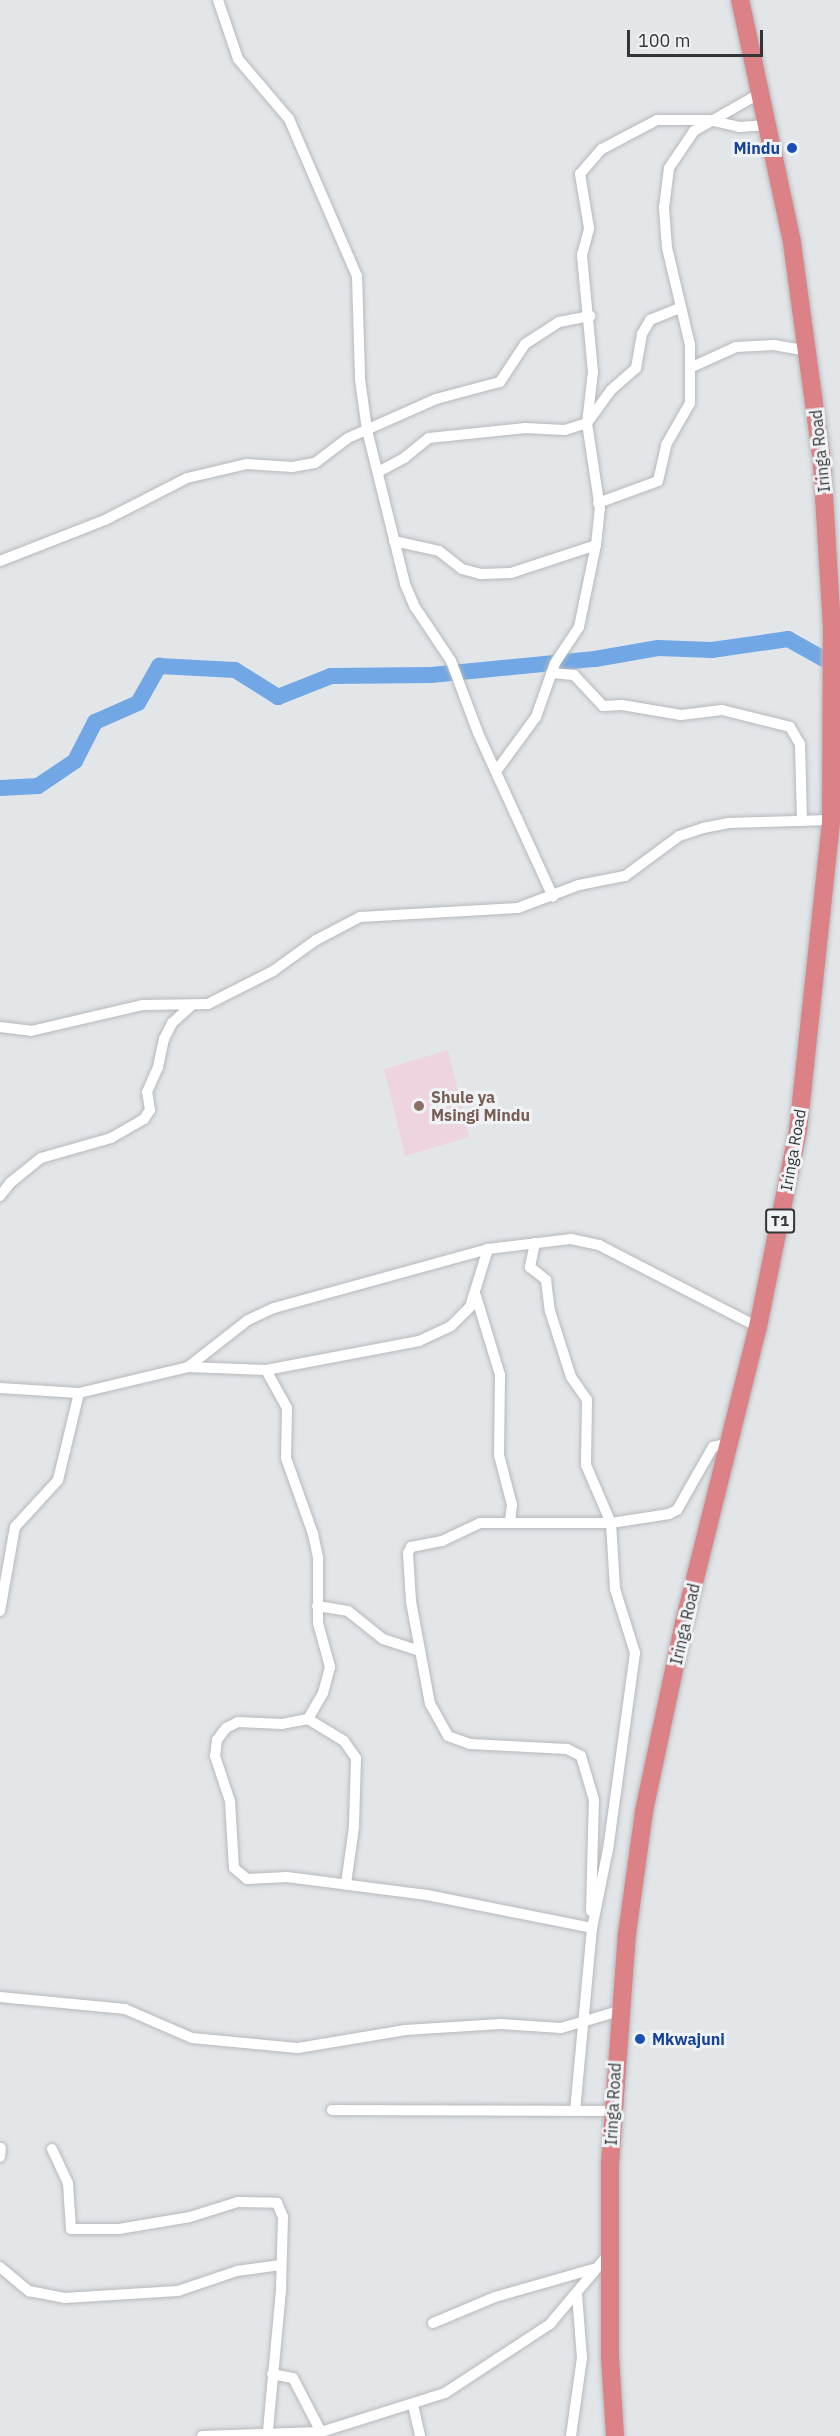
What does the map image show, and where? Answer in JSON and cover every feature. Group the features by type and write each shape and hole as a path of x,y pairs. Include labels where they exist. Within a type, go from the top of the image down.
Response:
{"highway":[{"name":"Iringa Road","path":"615,2436 608,2255 613,2111 619,2011 644,1811 728,1443 758,1327 807,1069 831,820 829,549 808,351 770,125 740,0"}],"street":[{"path":"218,0 238,59 289,119 357,276 360,379 367,430 410,597 451,661 478,733 497,770 553,897"},
{"path":"598,503 658,481 666,445 690,403 692,368 667,248 666,177 676,153 694,131 709,120 762,92"},
{"path":"497,770 536,717 551,673 580,623 596,545 598,503 587,423 593,372 590,316 582,255 589,228 588,211 580,174 602,149 650,122 709,120 739,127 770,125"},
{"path":"378,472 397,463 429,438 525,428 565,430 587,423 611,390 636,368 642,334 650,320 679,308"},
{"path":"0,561 105,520 188,478 247,464 305,467 367,430 446,394 500,382 525,344 559,322 590,316"},
{"path":"692,368 736,347 774,345 808,351"},
{"path":"394,541 439,551 462,569 481,574 511,573 596,545"},
{"path":"551,673 574,675 603,706 627,706 681,715 722,710 790,727 801,744 802,821"},
{"path":"0,1027 31,1031 143,1005 208,1004 273,971 316,940 360,917 502,910 553,897 579,885 626,876 679,836 695,831 728,823 831,820"},
{"path":"0,1197 8,1184 41,1158 111,1138 144,1119 150,1110 147,1092 158,1067 164,1039 172,1023 191,1006"},
{"path":"188,1367 261,1313 488,1249 571,1239 599,1245 758,1327"},
{"path":"535,1244 531,1267 546,1280 550,1311 571,1377 587,1400 586,1465 611,1523 615,1589 634,1643 634,1668 593,1922 575,2110"},
{"path":"0,1388 79,1393 188,1367 266,1370 419,1341 451,1326 476,1296 488,1249"},
{"path":"476,1296 500,1375 499,1455 512,1505 510,1521"},
{"path":"266,1370 287,1408 286,1458 313,1534 318,1558 317,1606 330,1667 323,1693 308,1719"},
{"path":"0,1611 15,1527 58,1480 79,1393"},
{"path":"593,1922 590,1904 594,1800 581,1756 567,1749 456,1742 442,1729 429,1704 419,1651 411,1601 409,1550 442,1541 480,1523 510,1521 611,1523 674,1512 713,1447 728,1443"},
{"path":"317,1606 354,1614 383,1639 419,1651"},
{"path":"346,1884 354,1827 356,1758 345,1741 308,1719 282,1724 238,1722 226,1728 218,1740 216,1756 230,1801 234,1868 247,1879 287,1877 346,1884 593,1922"},
{"path":"0,1997 125,2008 192,2038 298,2048 405,2030 501,2024 545,2029 619,2011"},
{"path":"332,2110 613,2111"},
{"path":"0,2157 1,2148"},
{"path":"52,2149 68,2184 71,2229 163,2223 238,2202 273,2201 283,2217 268,2431"},
{"path":"202,2436 268,2431 321,2432 445,2393 531,2339 567,2309 593,2269 608,2255"},
{"path":"0,2266 29,2291 64,2298 178,2291 237,2271 281,2265"},
{"path":"433,2323 495,2297 593,2269"},
{"path":"571,2436 582,2358 577,2295"},
{"path":"272,2374 293,2378 321,2432"},
{"path":"412,2405 420,2436"}],"shaded area":[{"path":"448,1050 469,1137 405,1156 384,1069"}],"waterway":[{"path":"0,788 38,786 75,761 95,722 138,703 159,666 235,670 278,697 331,676 431,675 595,659 658,648 712,650 788,639 824,659"}],"place":[{"name":"Mindu","path":"792,148"},
{"name":"Shule ya Msingi Mindu","path":"419,1106"},
{"name":"Mkwajuni","path":"640,2039"}]}
